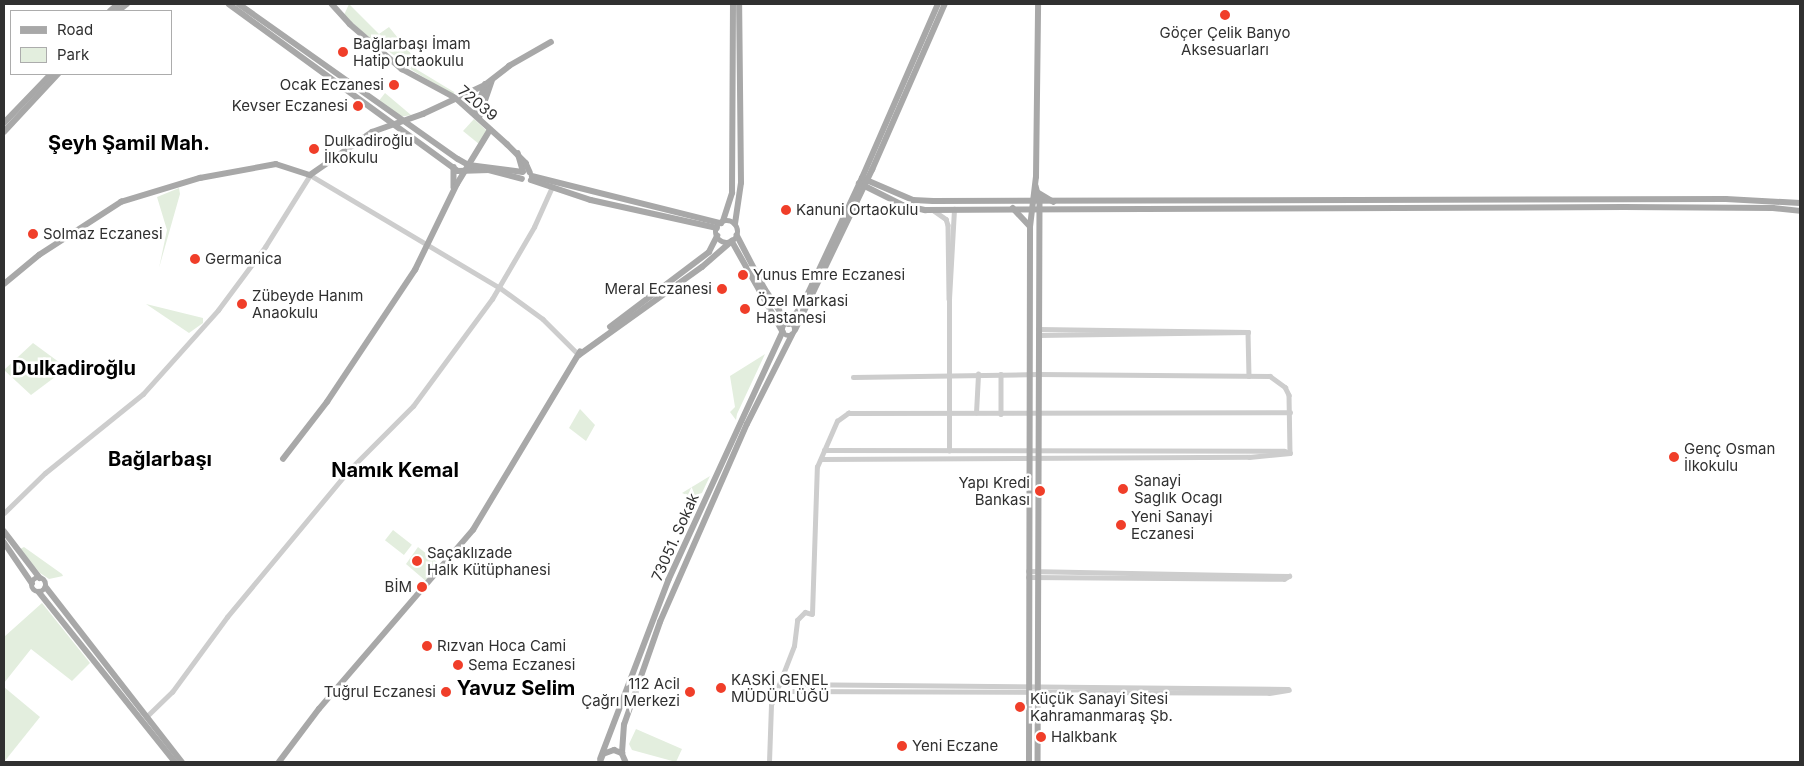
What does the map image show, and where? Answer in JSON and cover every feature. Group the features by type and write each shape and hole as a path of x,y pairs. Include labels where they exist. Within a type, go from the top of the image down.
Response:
{"main road":[{"path":"229,4 458,171 467,168 531,176 720,224"},
{"path":"239,4 467,168"},
{"name":"72039","path":"332,4 350,24 402,69 456,98 518,154 531,176"},
{"path":"279,762 319,709 473,530 579,355 608,328 709,252 717,236 732,193 733,4"},
{"path":"739,4 741,183 734,224 737,235 765,289 790,324 793,333"},
{"path":"627,762 622,753 624,725 664,613 743,433 860,196 863,182 938,4"},
{"path":"863,182 872,170 945,4"},
{"path":"1029,762 1030,227 1034,189 1038,4"},
{"path":"4,284 39,255 121,202 200,178 276,164 310,175 372,132 402,122 485,85 509,66 551,42"},
{"path":"4,123 50,75"},
{"path":"4,132 57,75"},
{"path":"477,117 492,81"},
{"path":"477,117 485,85"},
{"path":"283,459 327,402 428,247 454,192 490,130"},
{"path":"518,154 522,176"},
{"path":"454,192 454,167 458,160"},
{"path":"872,170 875,179 896,193"},
{"path":"522,176 531,176 552,187 591,200 720,224 734,224"},
{"path":"863,182 913,200 1021,202 1031,206"},
{"path":"863,182 892,200"},
{"name":"73051. Sokak","path":"600,761 669,580 785,326 790,324 797,314 863,182"},
{"path":"1034,189 1054,202"},
{"path":"1021,202 1034,189"},
{"path":"860,196 870,191 914,209 932,210 1040,206 1053,209 1773,208 1800,211"},
{"path":"1038,762 1036,574 1039,193"},
{"path":"1040,206 1054,202 1398,199 1764,199 1800,203"},
{"path":"1013,208 1030,227"},
{"path":"1038,230 1043,215 1053,209"},
{"path":"579,355 702,267 732,242 737,235"},
{"path":"717,236 725,242 732,242"},
{"path":"732,242 783,332 793,333"},
{"path":"782,315 788,318 797,314"},
{"path":"775,320 779,332 777,345"},
{"path":"4,531 182,762"},
{"path":"4,542 32,583 33,590 39,592 174,762"},
{"path":"32,583 40,578"},
{"path":"39,592 46,587"},
{"path":"600,761 610,750 622,753"}],"street":[{"path":"4,513 40,478 143,394 222,304 264,248 310,175 428,247 499,287 543,319 579,355"},
{"path":"147,716 172,692 227,617 354,465 413,406 499,287 534,227 552,187"},
{"path":"949,299 954,209"},
{"path":"932,210 943,216 948,225 949,451"},
{"path":"1038,332 1248,332 1249,376"},
{"path":"976,412 978,374"},
{"path":"820,458 1029,454 1249,457 1290,454 1288,395 1277,380 1270,376 978,374 853,377"},
{"path":"1000,374 1001,414"},
{"path":"771,760 771,705 794,646 797,620 805,612 812,614 813,532 817,467 837,421 848,413 1290,412"},
{"path":"824,450 1029,454"},
{"path":"1028,574 1036,574 1289,576 1284,579 1220,579 1036,574"},
{"path":"777,691 1269,693 1289,690 1271,687 780,684"}],"green space":[{"path":"349,4 379,34 389,27 412,55 403,62 365,34 344,15"},
{"path":"417,56 423,60 416,69 459,95 456,97 407,67"},
{"path":"385,93 411,115 400,117 378,102"},
{"path":"474,119 487,131 479,144 463,131"},
{"path":"179,188 180,194 159,268 167,230 157,197"},
{"path":"146,304 203,318 203,323 189,333"},
{"path":"33,343 67,368 31,395 4,370"},
{"path":"765,354 736,420 730,412 735,407 730,376"},
{"path":"580,409 595,425 586,441 569,428"},
{"path":"710,476 700,497 696,499 682,493"},
{"path":"393,530 412,545 404,555 385,540"},
{"path":"24,547 63,576 49,579 40,573 20,549"},
{"path":"418,547 442,566 427,582 406,564"},
{"path":"42,603 90,663 72,681 31,649 4,683 4,637"},
{"path":"4,687 40,717 4,762"},
{"path":"636,729 682,749 676,762 632,750 629,744"}],"place":[{"name":"Göçer Çelik Banyo Aksesuarları","path":"1225,15"},
{"name":"Bağlarbaşı İmam Hatip Ortaokulu","path":"343,52"},
{"name":"Ocak Eczanesi","path":"394,85"},
{"name":"Kevser Eczanesi","path":"358,106"},
{"name":"Dulkadiroğlu İlkokulu","path":"314,149"},
{"name":"Kanuni Ortaokulu","path":"786,210"},
{"name":"Solmaz Eczanesi","path":"33,234"},
{"name":"Germanica","path":"195,259"},
{"name":"Yunus Emre Eczanesi","path":"743,275"},
{"name":"Meral Eczanesi","path":"722,289"},
{"name":"Zübeyde Hanım Anaokulu","path":"242,304"},
{"name":"Özel Markasi Hastanesi","path":"745,309"},
{"name":"Genç Osman İlkokulu","path":"1674,457"},
{"name":"Sanayi Saglık Ocagı","path":"1123,489"},
{"name":"Yapı Kredi Bankası","path":"1040,491"},
{"name":"Yeni Sanayi Eczanesi","path":"1121,525"},
{"name":"Saçaklızade Halk Kütüphanesi","path":"417,561"},
{"name":"BİM","path":"422,587"},
{"name":"Rızvan Hoca Cami","path":"427,646"},
{"name":"Sema Eczanesi","path":"458,665"},
{"name":"KASKİ GENEL MÜDÜRLÜĞÜ","path":"721,688"},
{"name":"Tuğrul Eczanesi","path":"446,692"},
{"name":"112 Acil Çağrı Merkezi","path":"690,692"},
{"name":"Küçük Sanayi Sitesi Kahramanmaraş Şb.","path":"1020,707"},
{"name":"Halkbank","path":"1041,737"},
{"name":"Yeni Eczane","path":"902,746"}],"district":[{"name":"Şeyh Şamil Mah.","path":"129,143"},
{"name":"Dulkadiroğlu","path":"74,368"},
{"name":"Bağlarbaşı","path":"160,459"},
{"name":"Namık Kemal","path":"395,470"},
{"name":"Yavuz Selim","path":"516,688"}]}
